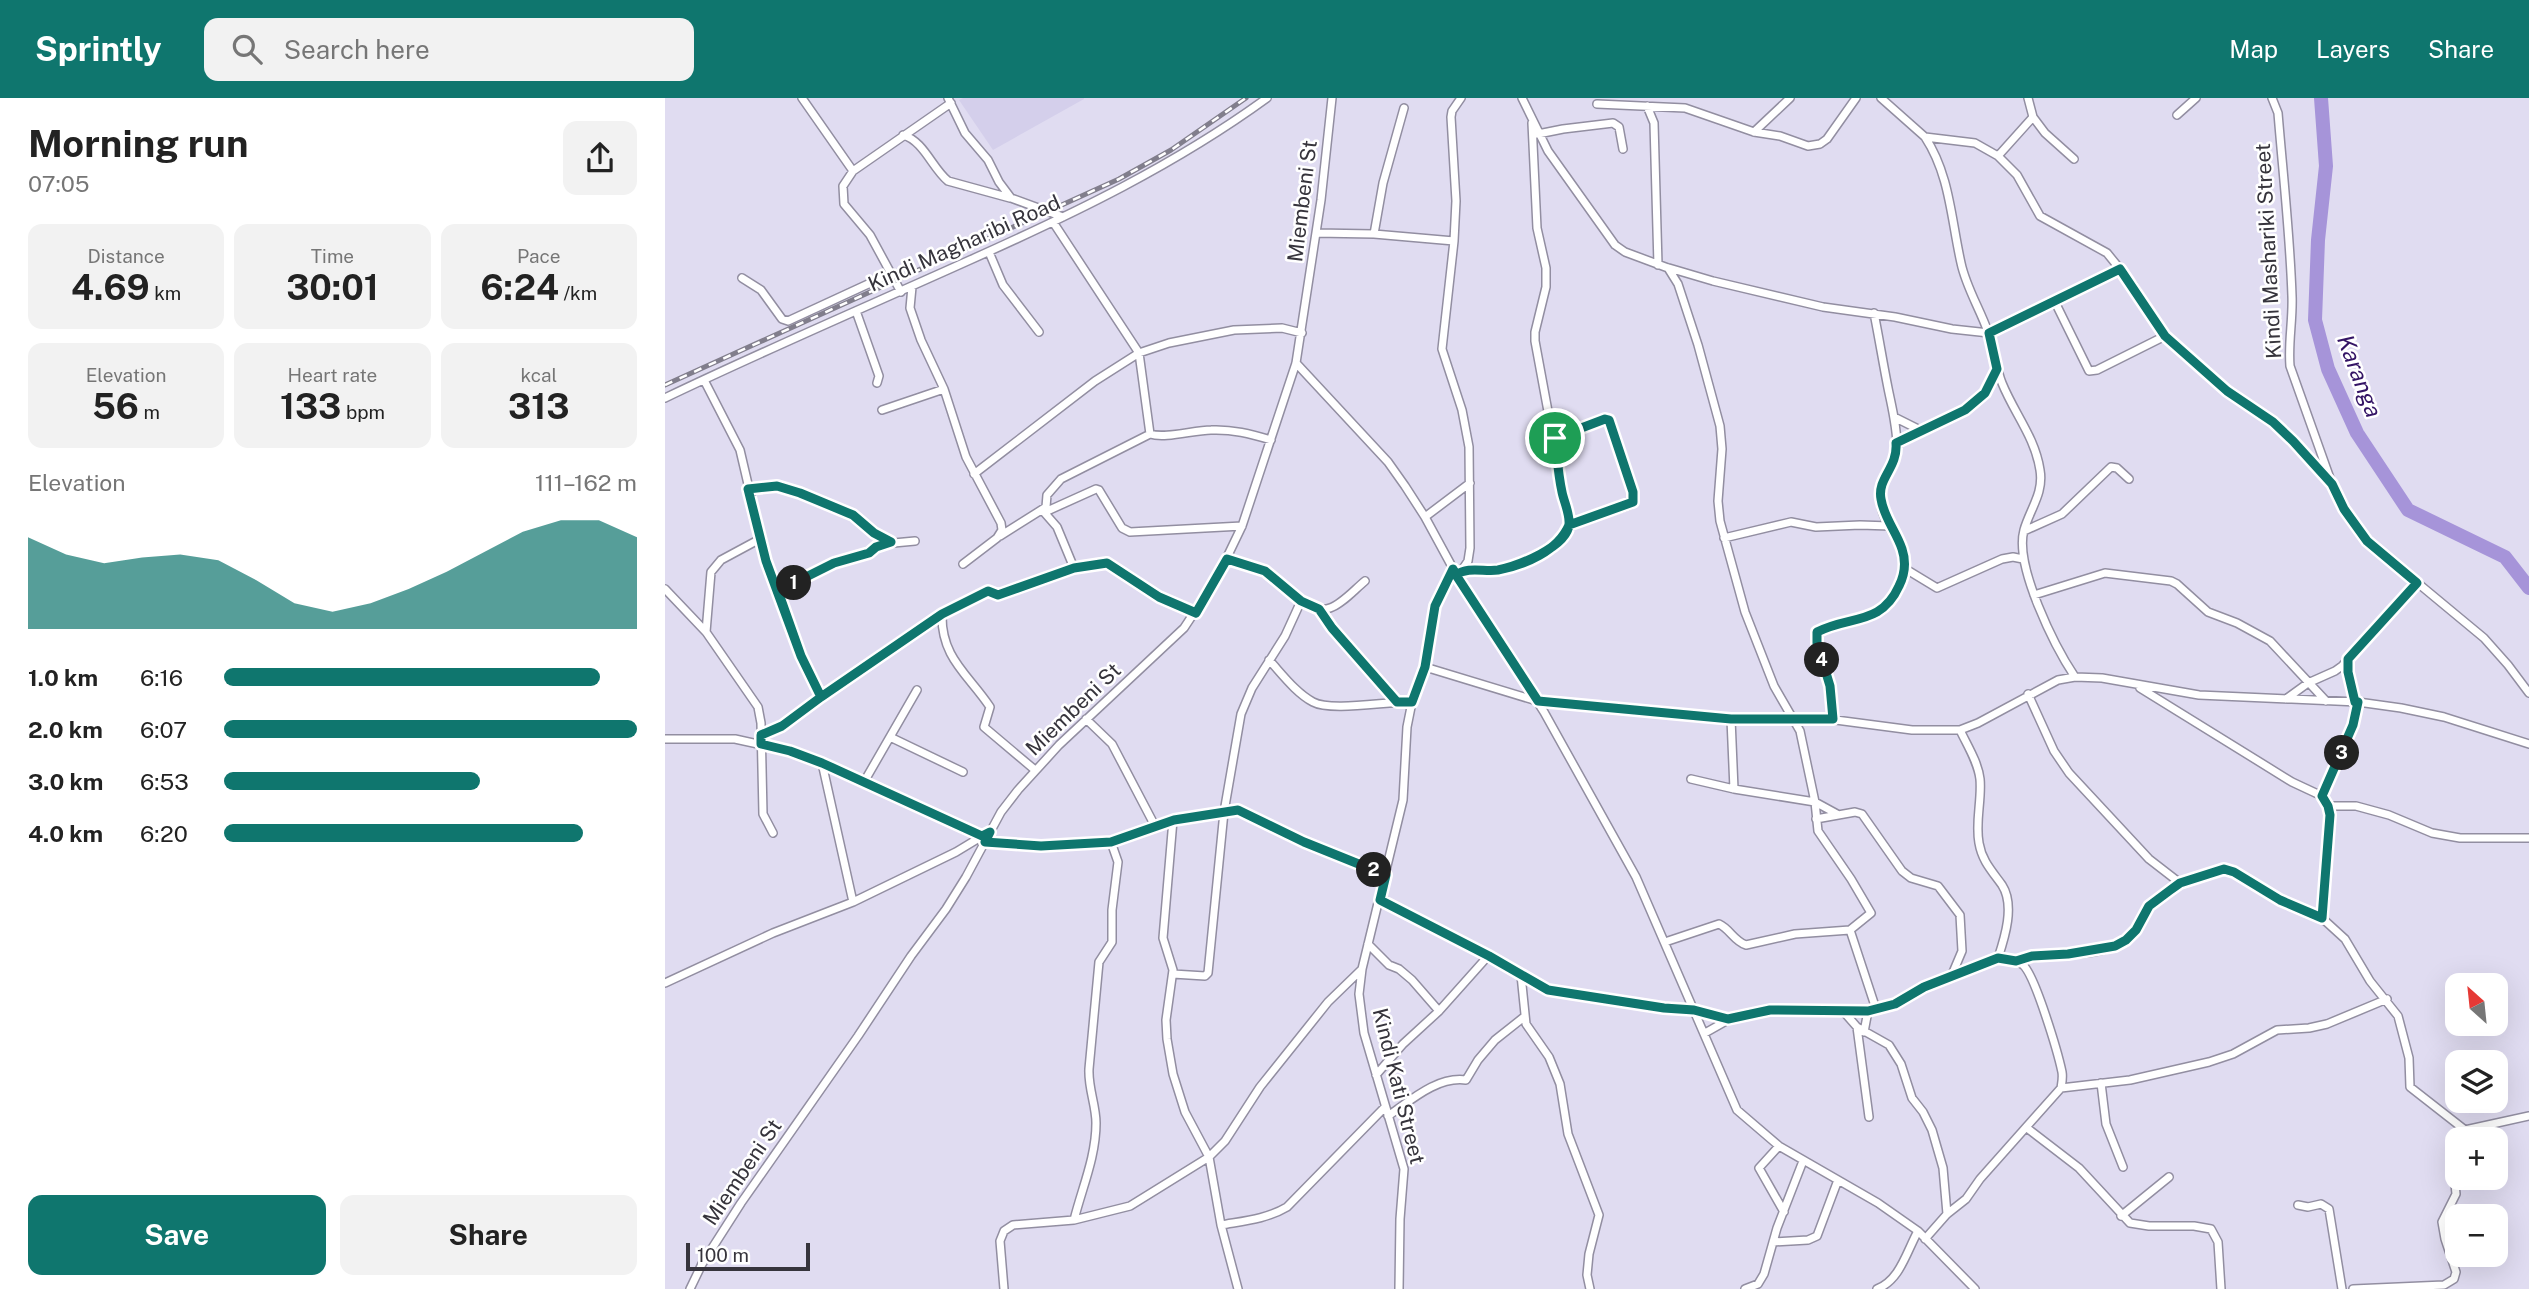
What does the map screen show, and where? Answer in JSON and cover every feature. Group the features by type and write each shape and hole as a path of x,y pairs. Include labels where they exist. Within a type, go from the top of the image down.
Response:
{"street":[{"path":"802,98 853,171"},
{"name":"Kindi Magharibi Road","path":"665,398 1063,218 1177,158 1223,130 1267,98"},
{"name":"Miembeni St","path":"690,1289 702,1264 741,1203 946,908 1001,812 1035,770 1184,628 1196,613 1227,559 1242,526 1296,363 1316,233 1332,98"},
{"path":"1461,98 1451,117 1456,201 1442,349 1462,410 1469,447 1470,548 1468,562 1463,569"},
{"path":"1522,98 1538,134 1615,245 1625,252 1658,265 1713,281 1823,307 1874,313 1952,330 1989,333 2120,269"},
{"path":"1685,108 1689,98"},
{"path":"1754,132 1790,98"},
{"path":"1597,104 1632,102 1647,106 1685,108 1754,132 1780,136 1808,146 1820,144 1826,139 1856,98"},
{"path":"1881,98 1925,137 1939,162 1952,211 1961,265 1989,333 1997,369 2006,393 2031,439 2040,471 2036,503 2024,531 2023,559 2033,594 2061,655 2075,677"},
{"path":"2028,98 2033,117 2045,133 2074,159"},
{"path":"2177,114 2196,98"},
{"name":"Kindi Mashariki Street","path":"2272,98 2278,113 2290,258 2290,366 2332,484 2344,509 2367,541 2484,638 2529,693"},
{"path":"901,292 870,235 844,204 843,186 853,171 950,101 965,133 988,160 1011,198"},
{"path":"1647,106 1654,123 1658,265"},
{"path":"1374,234 1383,183 1404,108"},
{"path":"1998,156 2033,117"},
{"path":"1454,572 1463,569 1498,570 1538,555 1565,536 1569,525 1535,341 1546,287 1546,268 1537,228 1532,119"},
{"path":"1538,134 1613,123 1619,127 1623,149"},
{"path":"903,135 910,137 919,146 941,176 948,181 1011,198 1063,218"},
{"path":"1925,137 1975,143 1998,156 2017,175 2040,216 2107,253 2165,336 2227,391 2273,422 2332,484"},
{"path":"1053,222 1139,353 1150,434"},
{"path":"1316,233 1374,234 1454,241"},
{"path":"989,252 1003,285 1039,332"},
{"path":"1665,942 1719,924 1734,939 1746,945 1787,935 1850,930 1871,913 1821,837 1800,731 1766,670 1745,612 1724,538 1718,502 1722,449 1720,426 1678,284 1668,268"},
{"path":"741,278 758,286 782,319 788,321 892,273"},
{"path":"912,287 909,300 913,318 944,389 974,474 1001,523 1002,530 998,537"},
{"path":"2055,300 2089,370 2098,370 2165,336"},
{"path":"856,311 879,376 877,383"},
{"path":"1833,719 1830,686 1817,643 1817,632 1865,618 1888,604 1897,591 1904,568 1902,548 1890,526 1880,490 1895,461 1896,443 1894,417 1874,313"},
{"path":"974,474 1095,381 1139,353 1180,340 1234,330 1282,328 1302,333"},
{"path":"1296,363 1388,462 1425,517 1454,572 1538,701 1636,877 1737,1110 1779,1146 1918,1231 1975,1289"},
{"path":"1896,443 1978,401 1997,369"},
{"path":"704,380 740,450 760,539 801,656 821,697"},
{"path":"882,410 944,389"},
{"path":"1894,417 1922,431"},
{"path":"1555,438 1605,419 1609,420 1634,499 1630,505 1569,525"},
{"path":"1044,511 1047,495 1061,479 1150,434 1162,436 1190,431 1231,430 1271,440"},
{"path":"2024,531 2062,514 2111,467 2117,468 2129,479"},
{"path":"1425,517 1470,483"},
{"path":"748,489 777,486 800,493 853,515 874,533 891,542"},
{"path":"963,565 998,537 1044,511 1096,489 1122,528 1130,532 1242,526"},
{"path":"1044,511 1057,527 1074,568"},
{"path":"1724,538 1791,522 1816,527 1890,526"},
{"path":"706,632 711,572 721,560 760,539"},
{"path":"778,591 834,563 869,553 876,547 891,542 915,541"},
{"path":"1227,559 1265,571 1301,601 1319,609 1327,609 1337,604 1365,581"},
{"path":"1904,568 1937,589 2002,559 2023,559"},
{"path":"761,735 782,726 942,614 988,591 998,595 1074,568 1095,563 1112,564 1159,597 1196,613"},
{"name":"Kindi Kati Street","path":"1399,1289 1404,1169 1376,1075 1360,1012 1359,994 1362,969 1403,800 1407,727 1412,702 1425,667 1435,606 1454,572"},
{"path":"2033,594 2105,573 2171,581 2208,612 2270,640 2327,702"},
{"path":"2285,699 2308,683 2335,671 2417,583"},
{"path":"665,589 706,632 754,700 761,715 764,814 773,833"},
{"path":"1173,974 1205,976 1208,973 1224,812 1241,714 1252,688 1285,636 1301,601"},
{"path":"1319,609 1332,628 1397,702"},
{"path":"942,614 943,635 955,661 990,707 984,727 1035,770"},
{"path":"2322,796 2353,725 2356,702 2348,672 2348,659"},
{"path":"1269,660 1314,703 1342,706 1412,702"},
{"path":"1425,667 1538,701 1731,719 1833,719 1912,730 1960,730 2059,680 2075,677 2102,678 2199,695 2356,702 2444,717 2519,738 2529,744"},
{"path":"2135,685 2292,782 2322,796 2328,806 2329,829 2322,918"},
{"path":"864,782 917,691"},
{"path":"2028,694 2053,751 2069,773 2149,859 2180,883"},
{"path":"1086,719 1112,744 1155,826"},
{"path":"1731,719 1734,789"},
{"path":"1960,730 1978,770 1978,840 1982,855 1986,866 2001,884 2006,898 2006,933 1998,958"},
{"path":"890,737 963,772"},
{"path":"665,739 734,739 790,751 985,837 1041,846 1111,842 1174,820 1238,810 1304,842 1386,875"},
{"path":"822,763 853,902"},
{"path":"1691,779 1815,802 1838,815"},
{"path":"2328,806 2356,806 2389,815 2432,833 2460,838 2529,838"},
{"path":"1816,819 1855,812 1862,814 1902,871 1912,878 1938,886 1960,915 1962,951 1951,978"},
{"path":"1174,820 1163,937 1173,966 1166,1020 1173,1074 1185,1112 1209,1157 1221,1226 1238,1289"},
{"path":"665,983 773,933 853,902 985,837"},
{"path":"1074,1220 1094,1155 1095,1105 1089,1087 1089,1069 1100,962 1112,942 1112,909 1118,862 1111,842"},
{"path":"2016,961 2032,956 2068,954 2115,946 2136,930 2149,906 2180,883 2227,869 2280,900 2322,918 2345,939 2370,981 2387,999 2400,1023 2409,1058 2410,1087 2461,1127"},
{"path":"1380,900 1489,956 1536,985 1554,992 1694,1010 1728,1019"},
{"path":"1850,930 1872,1010 1861,1029 1869,1117"},
{"path":"1368,944 1389,965 1412,980 1439,1011"},
{"path":"1376,1075 1402,1044 1439,1011 1489,956"},
{"path":"1705,1032 1728,1019 1770,1010 1872,1010 1895,1004 1924,987 1998,958 2016,961 2027,969 2062,1072 2061,1088 1980,1179 1966,1199 1947,1214 1925,1238"},
{"path":"1004,1289 1000,1241 1004,1231 1013,1225 1074,1220 1130,1206 1209,1157 1224,1141 1260,1087 1328,1003 1362,969"},
{"path":"1521,975 1525,1024 1549,1057 1560,1084 1568,1134 1599,1215 1589,1254 1587,1275 1590,1289"},
{"path":"2061,1088 2169,1073 2233,1054 2277,1030 2326,1024 2387,999"},
{"path":"1843,1011 1861,1029 1883,1040 1901,1063 1912,1098 1929,1121 1943,1168 1947,1214"},
{"path":"1388,1116 1436,1085 1447,1081 1466,1080 1495,1040 1524,1017"},
{"path":"2101,1083 2106,1124 2123,1167"},
{"path":"1221,1226 1253,1220 1287,1207 1385,1107"},
{"path":"2479,1127 2529,1116"},
{"path":"2027,1128 2079,1168 2121,1216 2136,1226 2194,1226 2211,1229 2218,1242 2221,1289"},
{"path":"1779,1146 1759,1168 1784,1212"},
{"path":"1751,1288 1758,1284 1764,1274 1803,1161"},
{"path":"2121,1216 2169,1177"},
{"path":"1773,1242 1808,1240 1817,1236 1838,1180"},
{"path":"2353,1289 2444,1285 2454,1279 2456,1272 2442,1223 2456,1190"},
{"path":"2298,1205 2308,1207 2321,1204 2329,1209 2342,1289"},
{"path":"1877,1289 1889,1284 1896,1276 1918,1231"}],"shaded area":[{"path":"1084,99 993,150 959,100"}],"waterway":[{"name":"Karanga","path":"2321,98 2326,166 2318,240 2315,320 2328,369 2357,433 2408,510 2505,557 2529,588"}],"railway":[{"path":"665,385 1119,179 1171,150 1246,98"}],"route":[{"path":"1555,438 1569,525 1565,536 1538,555 1498,570 1463,569 1456,575 1453,569 1435,606 1425,667 1412,702 1397,702 1332,628 1319,609 1301,601 1265,571 1227,559 1196,613 1159,597 1107,563 1074,568 996,596 991,590 988,591 942,614 821,697 801,656 778,591 834,563 869,553 876,547 891,542 881,538 853,515 823,501 777,486 748,489 766,561 801,656 809,670 821,697 782,726 761,735 761,744 822,763 982,836 990,832 985,842 1018,846 1111,842 1174,820 1238,810 1304,842 1386,875 1380,900 1489,956 1536,985 1561,993 1694,1010 1728,1019 1770,1010 1868,1011 1895,1004 1924,987 1998,958 2016,961 2032,956 2068,954 2115,946 2136,930 2149,906 2180,883 2224,869 2234,872 2280,900 2322,918 2330,815 2322,796 2353,725 2358,702 2355,702 2348,672 2348,659 2417,583 2367,541 2344,509 2332,484 2293,441 2273,422 2227,391 2165,336 2120,269 1989,333 1997,369 1985,393 1965,410 1896,443 1895,461 1880,490 1885,515 1904,556 1902,581 1888,604 1877,612 1817,632 1817,643 1830,686 1833,719 1731,719 1538,701 1456,575 1463,569 1482,571 1498,570 1517,564 1538,555 1554,546 1565,536 1569,525 1633,502 1633,492 1609,420 1605,419 1555,438"}]}
